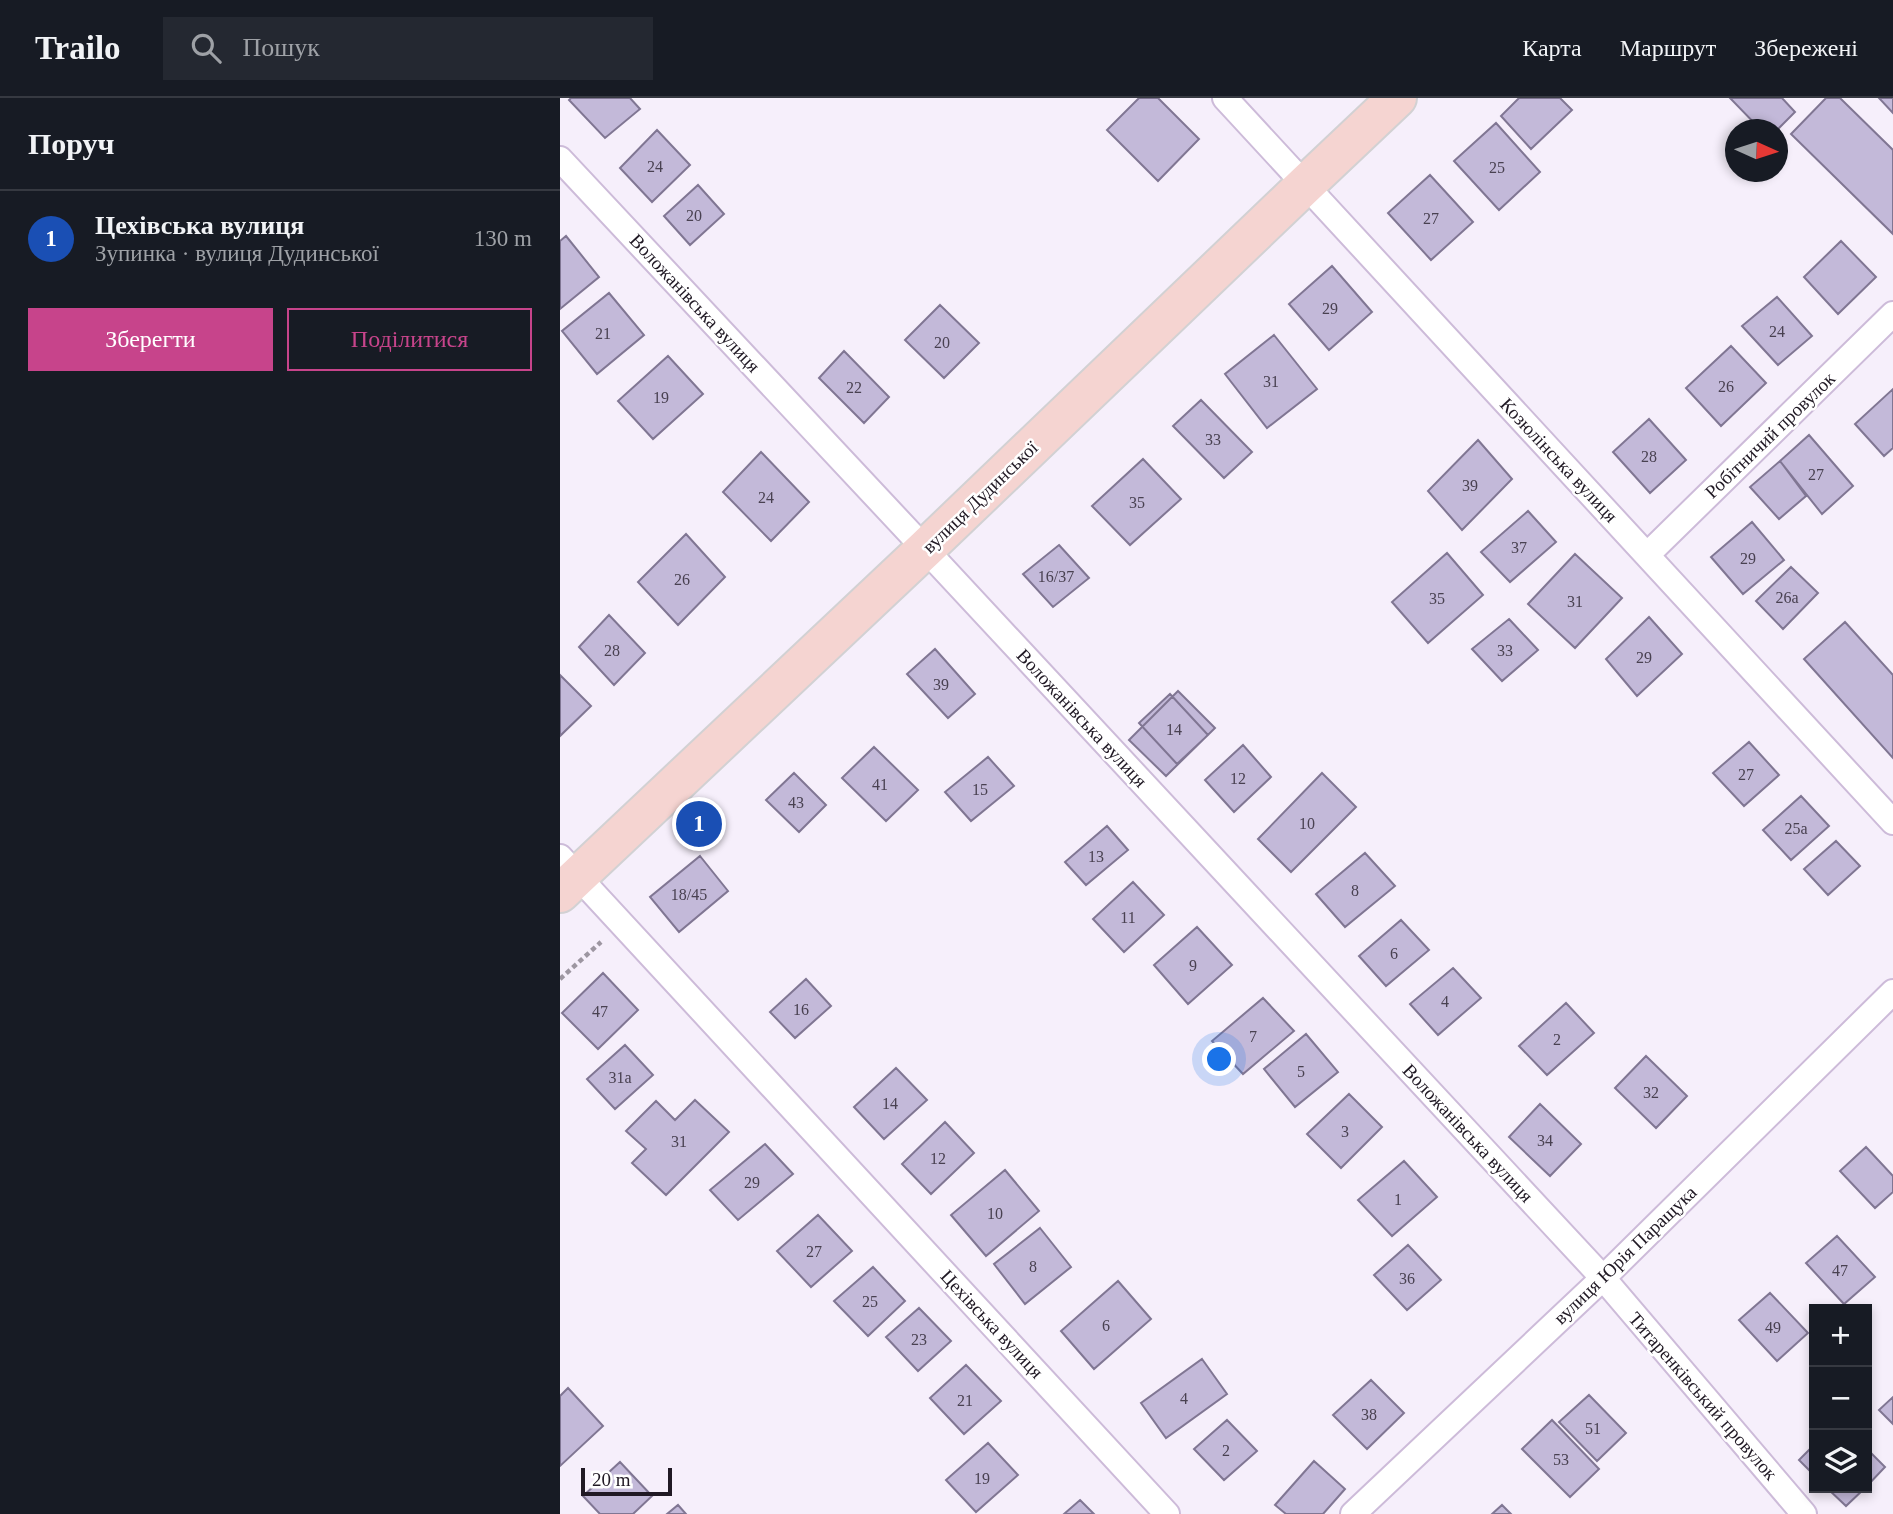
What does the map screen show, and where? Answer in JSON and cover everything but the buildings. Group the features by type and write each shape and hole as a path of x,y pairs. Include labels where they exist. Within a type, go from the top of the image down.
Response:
{"main road":[{"name":"вулиця Дудинської","path":"566,876 925,549 1397,98"}],"street":[{"name":"Козюлінська вулиця","path":"1225,98 1893,822"},
{"name":"Воложанівська вулиця","path":"560,159 1602,1279"},
{"name":"Робітничий провулок","path":"1647,555 1893,314"},
{"name":"Цехівська вулиця","path":"566,876 621,924 1167,1514"},
{"name":"вулиця Юрія Паращука","path":"1353,1514 1602,1279 1893,992"},
{"name":"Титаренківський провулок","path":"1602,1279 1804,1514"}],"path":[{"path":"560,979 621,924"}],"place":[{"name":"Цехівська вулиця","path":"699,824"}]}
